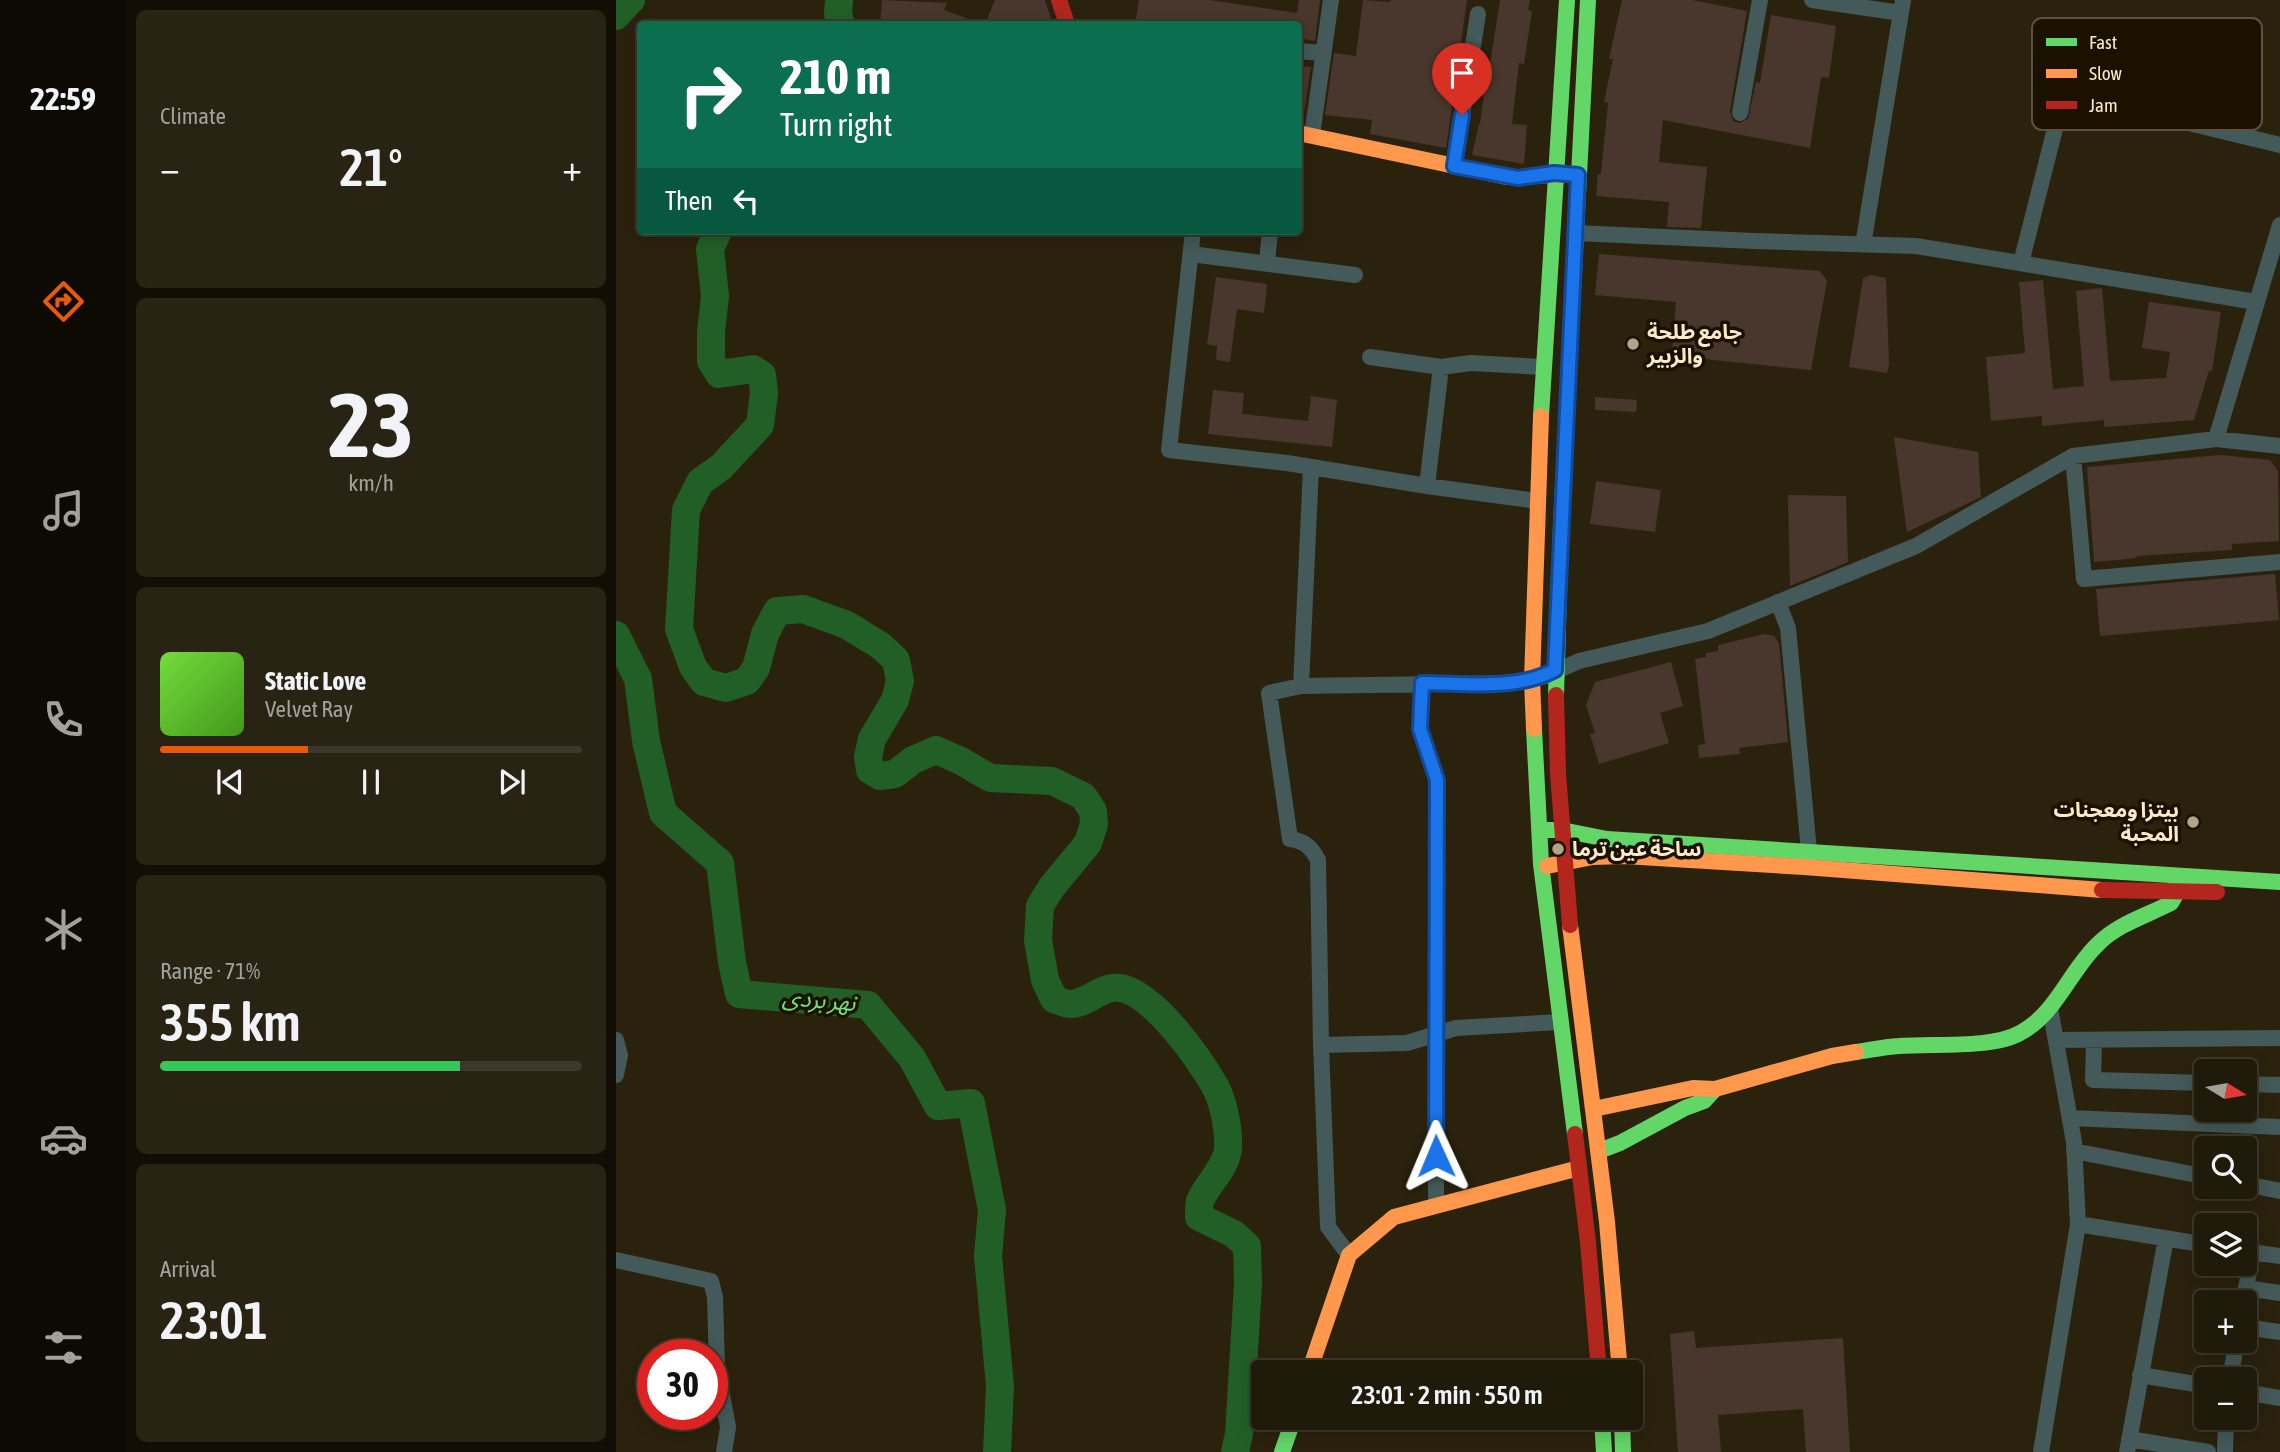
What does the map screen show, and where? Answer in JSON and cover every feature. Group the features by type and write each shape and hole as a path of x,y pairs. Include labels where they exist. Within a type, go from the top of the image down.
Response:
{"street":[{"path":"1059,0 1066,21"},
{"path":"1331,0 1323,53 1305,134 1518,178 1554,173 1578,175"},
{"path":"1567,0 1543,367 1532,680 1538,834 1579,1168 1598,1360"},
{"path":"1588,0 1555,670 1565,863 1612,1261 1619,1360"},
{"path":"1740,113 1760,0"},
{"path":"1812,0 1902,6 1863,245"},
{"path":"1454,166 1478,14"},
{"path":"1302,51 1323,53"},
{"path":"2021,264 2055,130"},
{"path":"2218,130 2280,145"},
{"path":"2216,439 2280,225"},
{"path":"1575,233 1916,246 2256,302"},
{"path":"1193,235 1170,450 1311,467 1537,500"},
{"path":"1267,262 1270,235"},
{"path":"1191,254 1356,275"},
{"path":"1370,356 1441,367 1471,363 1543,367"},
{"path":"1427,486 1441,367"},
{"path":"1349,1255 1328,1227 1318,860 1312,848 1301,841 1290,839 1269,693 1301,686 1511,683 1532,680 1579,661 1708,631 1916,546 2073,456 2216,439 2280,446"},
{"path":"2073,456 2084,579 2280,562"},
{"path":"1301,686 1311,467"},
{"path":"1778,602 1788,628 1809,851"},
{"path":"1422,683 1420,729 1437,780 1436,1205"},
{"path":"1538,834 1562,830 1607,839 2280,882"},
{"path":"1541,864 1552,866 1592,857 1624,856 2119,891 2280,896"},
{"path":"2119,891 2131,882 2120,871"},
{"path":"1594,1109 1693,1088 1716,1089 1832,1056 1896,1046 2009,1039 2033,1027 2098,943 2118,928 2171,903 2176,891 2177,874"},
{"path":"2041,1452 2078,1224 2070,1118 2050,1008"},
{"path":"1321,1045 1407,1043 1456,1028 1560,1022"},
{"path":"2056,1040 2280,1038"},
{"path":"616,1040 620,1055 616,1075"},
{"path":"2094,1040 2093,1080 2194,1083"},
{"path":"2258,1084 2280,1085"},
{"path":"1600,1151 1704,1101 1716,1089"},
{"path":"2070,1118 2280,1127"},
{"path":"2074,1151 2194,1174"},
{"path":"1313,1360 1349,1255 1394,1217 1579,1168"},
{"path":"2257,1186 2280,1191"},
{"path":"2078,1224 2194,1243"},
{"path":"2166,1238 2128,1445 2208,1452"},
{"path":"2257,1252 2280,1256"},
{"path":"616,1260 711,1281 715,1297 717,1368 728,1427 724,1452"},
{"path":"2257,1294 2280,1293"},
{"path":"2257,1329 2280,1332"},
{"path":"2140,1375 2194,1384"},
{"path":"2257,1394 2280,1398"},
{"path":"1282,1452 1290,1430"},
{"path":"1603,1430 1604,1452"},
{"path":"1622,1430 1623,1452"},
{"path":"2225,1452 2226,1430"}],"building":[{"path":"882,0 947,3 944,10 974,21 880,21"},
{"path":"995,0 1045,0 1052,21 986,21"},
{"path":"1139,0 1210,0 1297,13 1299,0 1320,0 1315,41 1302,39 1302,21 1136,19"},
{"path":"1363,0 1467,0 1446,148 1370,134 1372,120 1325,115 1334,53 1356,56"},
{"path":"1500,0 1530,0 1528,10 1532,11 1524,64 1519,63 1512,124 1527,125 1524,164 1472,155 1480,124"},
{"path":"1622,0 1692,0 1747,11 1730,111 1733,121 1739,123 1748,119 1756,82 1760,83 1771,15 1836,26 1829,78 1821,77 1810,148 1663,120 1659,162 1707,167 1701,228 1667,227 1669,202 1596,196 1598,174 1601,174 1608,103 1604,102 1613,59 1609,59"},
{"path":"1302,66 1311,67 1302,113"},
{"path":"1599,254 1820,271 1827,281 1811,370 1713,360 1672,352 1676,302 1595,295"},
{"path":"1871,275 1886,278 1887,373 1849,367 1863,278"},
{"path":"1216,277 1267,284 1264,313 1237,309 1230,362 1216,360 1217,346 1207,344"},
{"path":"2043,280 2053,389 2084,386 2076,291 2102,288 2110,381 2166,378 2170,352 2142,348 2149,302 2221,312 2212,371 2209,371 2194,420 2104,427 2104,420 2042,426 2042,416 1991,421 1986,357 2025,353 2019,282"},
{"path":"1213,390 1244,393 1242,414 1308,421 1311,396 1337,400 1332,447 1208,434"},
{"path":"1595,397 1637,400 1636,412 1595,410"},
{"path":"1894,437 1978,452 1981,497 1907,532"},
{"path":"2220,455 2270,460 2278,471 2279,541 2232,544 2232,550 2136,556 2137,558 2094,562 2087,467"},
{"path":"1596,481 1661,490 1655,532 1590,524"},
{"path":"1788,495 1846,496 1848,562 1790,586"},
{"path":"2275,574 2279,620 2100,636 2096,589"},
{"path":"1765,634 1774,636 1779,643 1788,742 1739,748 1740,754 1699,758 1698,745 1705,744 1695,659 1718,651 1718,645"},
{"path":"1671,662 1683,706 1660,713 1669,743 1599,764 1590,734 1595,733 1586,705 1595,682"},
{"path":"1694,1331 1696,1348 1843,1338 1850,1452 1806,1452 1803,1409 1718,1415 1721,1452 1678,1452 1670,1334"}],"waterway":[{"name":"نهر بردى","path":"616,16 631,0"},
{"path":"839,0 840,21"},
{"path":"716,235 710,249 715,296 711,361 719,374 753,369 762,375 764,393 760,425 721,467 700,482 686,510 679,629 693,667 704,682 726,688 747,681 756,668 765,634 777,611 803,609 847,625 881,646 896,660 900,681 895,700 872,739 868,757 870,770 880,776 895,774 913,760 936,750 990,778 1052,781 1083,796 1093,811 1094,824 1088,843 1051,888 1040,906 1038,940 1045,980 1054,999 1068,1004 1084,1001 1110,988 1125,989 1138,995 1176,1031 1215,1086 1221,1100 1228,1134 1227,1156 1200,1201 1199,1217 1234,1234 1247,1246 1248,1284 1239,1434 1235,1452"},
{"name":"نهر بردى","path":"616,635 638,679 646,741 663,813 720,863 732,962 739,994 868,1005 912,1058 938,1106 971,1103 992,1210 988,1256 1000,1386 997,1452"}],"traffic: fast":[{"path":"1541,416 1567,0"},
{"path":"1556,695 1561,525 1588,0"},
{"path":"1534,729 1541,864 1575,1134"},
{"path":"1547,830 1562,830 1607,839 2280,882"},
{"path":"1856,1052 1899,1046 1978,1043 2020,1033 2053,1004 2097,945 2123,926 2171,903 2176,884"},
{"path":"1599,1151 1704,1101 1715,1089"},
{"path":"1282,1452 1290,1430"},
{"path":"1603,1430 1604,1452"},
{"path":"1622,1430 1623,1452"}],"traffic: slow":[{"path":"1302,134 1507,177 1574,175"},
{"path":"1534,729 1532,680 1541,416"},
{"path":"1547,866 1593,857 1624,856 2102,890"},
{"path":"1570,925 1607,1222 1619,1360"},
{"path":"1594,1109 1693,1088 1715,1089 1832,1056 1856,1052"},
{"path":"1313,1360 1349,1255 1394,1217 1579,1168"}],"traffic: jam":[{"path":"1059,0 1066,21"},
{"path":"1556,695 1558,774 1570,925"},
{"path":"2102,890 2217,892"},
{"path":"1575,1134 1598,1360"}],"place":[{"name":"جامع طلحة والزبير","path":"1633,344"},
{"name":"بيتزا ومعجنات المحبة","path":"2193,822"},
{"name":"ساحة عين ترما","path":"1558,849"}],"route":[{"path":"1436,1156 1437,780 1420,729 1422,683 1511,683 1543,677 1555,670 1578,175 1545,173 1518,178 1454,166 1462,115"}]}
